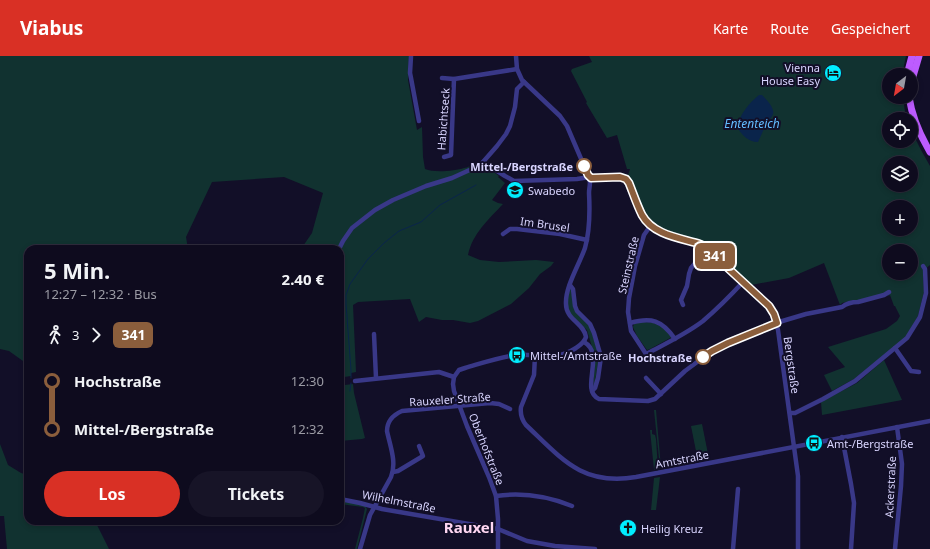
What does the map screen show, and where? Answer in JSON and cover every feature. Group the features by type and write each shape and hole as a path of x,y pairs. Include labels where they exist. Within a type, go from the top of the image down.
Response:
{"main road":[{"path":"909,68 912,56"},
{"path":"915,68 919,56"},
{"path":"910,104 916,125 930,152"}],"street":[{"path":"411,56 410,73 420,121"},
{"path":"355,381 439,372 454,377 459,370 517,355 554,357 570,352 584,342 586,337 583,330 571,318 566,310 566,295 583,254 587,240 590,209 590,177 586,172 567,126 560,116 524,82 517,69 516,56"},
{"name":"Habichtseck","path":"442,78 454,79 517,69"},
{"name":"Habichtseck","path":"444,157 452,155 454,79"},
{"path":"341,245 352,228 375,210 393,200 426,186 452,178 474,168 483,162 506,134 516,107 517,89 524,82"},
{"name":"Bergstraße","path":"483,162 487,166 514,181 578,179 590,177 620,177 626,179 642,214 651,225 664,233 700,244 769,306 777,323 795,446 799,488 798,549"},
{"name":"Steinstraße","path":"651,225 644,235 635,266 628,312 631,331 646,354 675,339"},
{"name":"Im Brusel","path":"502,234 510,229 518,229 560,234 587,240"},
{"path":"683,305 681,300 687,286 691,268 709,251"},
{"name":"Bergstraße","path":"790,413 795,413 856,381 907,338 920,317 926,293 925,269 923,266"},
{"path":"630,323 645,320 654,321 668,330 675,339 702,322 743,282"},
{"path":"570,286 573,289 577,311 590,324 601,357 598,378 595,388 592,391"},
{"path":"584,342 589,346 593,356 591,385 595,396 599,399 648,402 655,399 685,371 712,351 728,343 777,323 806,314 842,307 846,304 884,295 889,292"},
{"path":"374,334 376,378"},
{"path":"895,348 911,371 919,372"},
{"name":"Amtstraße","path":"535,356 534,375 521,407 520,412 522,420 526,426 570,466 590,475 612,480 624,479 930,421"},
{"name":"Oberhofstraße","path":"454,377 454,391 489,475 496,496 498,549"},
{"path":"646,378 661,394"},
{"name":"Rauxeler Straße","path":"360,549 367,522 393,472 394,460 387,427 390,420 396,414 402,411 490,403 499,404 510,409"},
{"name":"Ackerstraße","path":"895,549 902,464 897,427"},
{"path":"842,437 854,503 852,549"},
{"path":"393,472 398,471 423,456 419,446"},
{"path":"733,549 738,489"},
{"path":"496,496 531,494 551,498 572,506"},
{"name":"Wilhelmstraße","path":"344,501 498,529 526,541 570,548 595,549"}],"green space":[{"path":"0,56 409,56 408,80 417,130 422,127 425,169 434,171 450,171 467,168 473,164 487,168 499,176 498,177 505,183 492,200 503,204 477,234 470,247 468,255 480,260 499,262 536,260 554,262 511,304 478,321 470,323 426,317 419,322 410,299 358,302 353,305 356,372 351,373 351,376 344,377 344,245 304,245 312,233 323,193 284,177 212,182 186,237 187,245 24,245 24,361 9,351 0,349"},
{"path":"589,56 906,56 903,68 882,68 882,104 904,104 905,112 882,112 882,148 918,148 918,144 930,166 930,265 923,271 924,292 918,316 906,337 854,379 832,391 824,375 845,367 828,347 886,329 897,321 900,316 890,295 888,296 889,293 842,303 840,305 824,263 789,278 751,285 705,244 694,239 669,233 659,228 646,216 642,210 630,180 622,175 622,173 628,175 630,169 627,169 617,135 607,138 586,103 587,102 571,71 572,69 592,62"},
{"path":"570,289 574,308 590,327 599,356 594,388 595,357 587,330 574,317 572,317 569,310 568,300"},
{"path":"641,322 659,325 672,337 647,350 637,336 633,327 634,324"},
{"path":"884,360 902,400 822,415 821,402 857,383"},
{"path":"344,377 345,385 353,384 365,438 344,441"},
{"path":"654,410 656,410 661,468 660,468"},
{"path":"702,424 709,459 698,461 691,426"},
{"path":"650,430 652,430 652,434 655,435 656,439 658,469 654,470"},
{"path":"0,444 8,465 24,474 24,525 97,525 109,549 7,549 4,516 0,516"},
{"path":"660,477 656,510 651,510 654,478"},
{"path":"344,502 363,505 367,509 357,549 355,549 365,508 344,505"}],"water":[{"name":"Ententeich","path":"759,95 762,95 768,101 773,112 758,142 754,142 746,138 737,127 745,109"}],"waterway":[{"path":"351,378 346,304 346,295 350,284 368,259 399,231 421,222 440,205 476,185"},
{"path":"350,391 351,383"}],"bus line":[{"name":"341","path":"584,166 591,178 620,177 626,179 642,214 651,225 664,233 704,246 769,306 774,314 777,323 728,343 703,357"}],"place":[{"name":"Vienna House Easy","path":"833,73"},
{"name":"Mittel-/Bergstraße","path":"584,166"},
{"name":"Swabedo","path":"515,190"},
{"name":"Mittel-/Amtstraße","path":"517,355"},
{"name":"Hochstraße","path":"703,357"},
{"name":"Amt-/Bergstraße","path":"814,443"},
{"name":"Heilig Kreuz","path":"628,528"}],"district":[{"name":"Rauxel","path":"469,527"}]}
